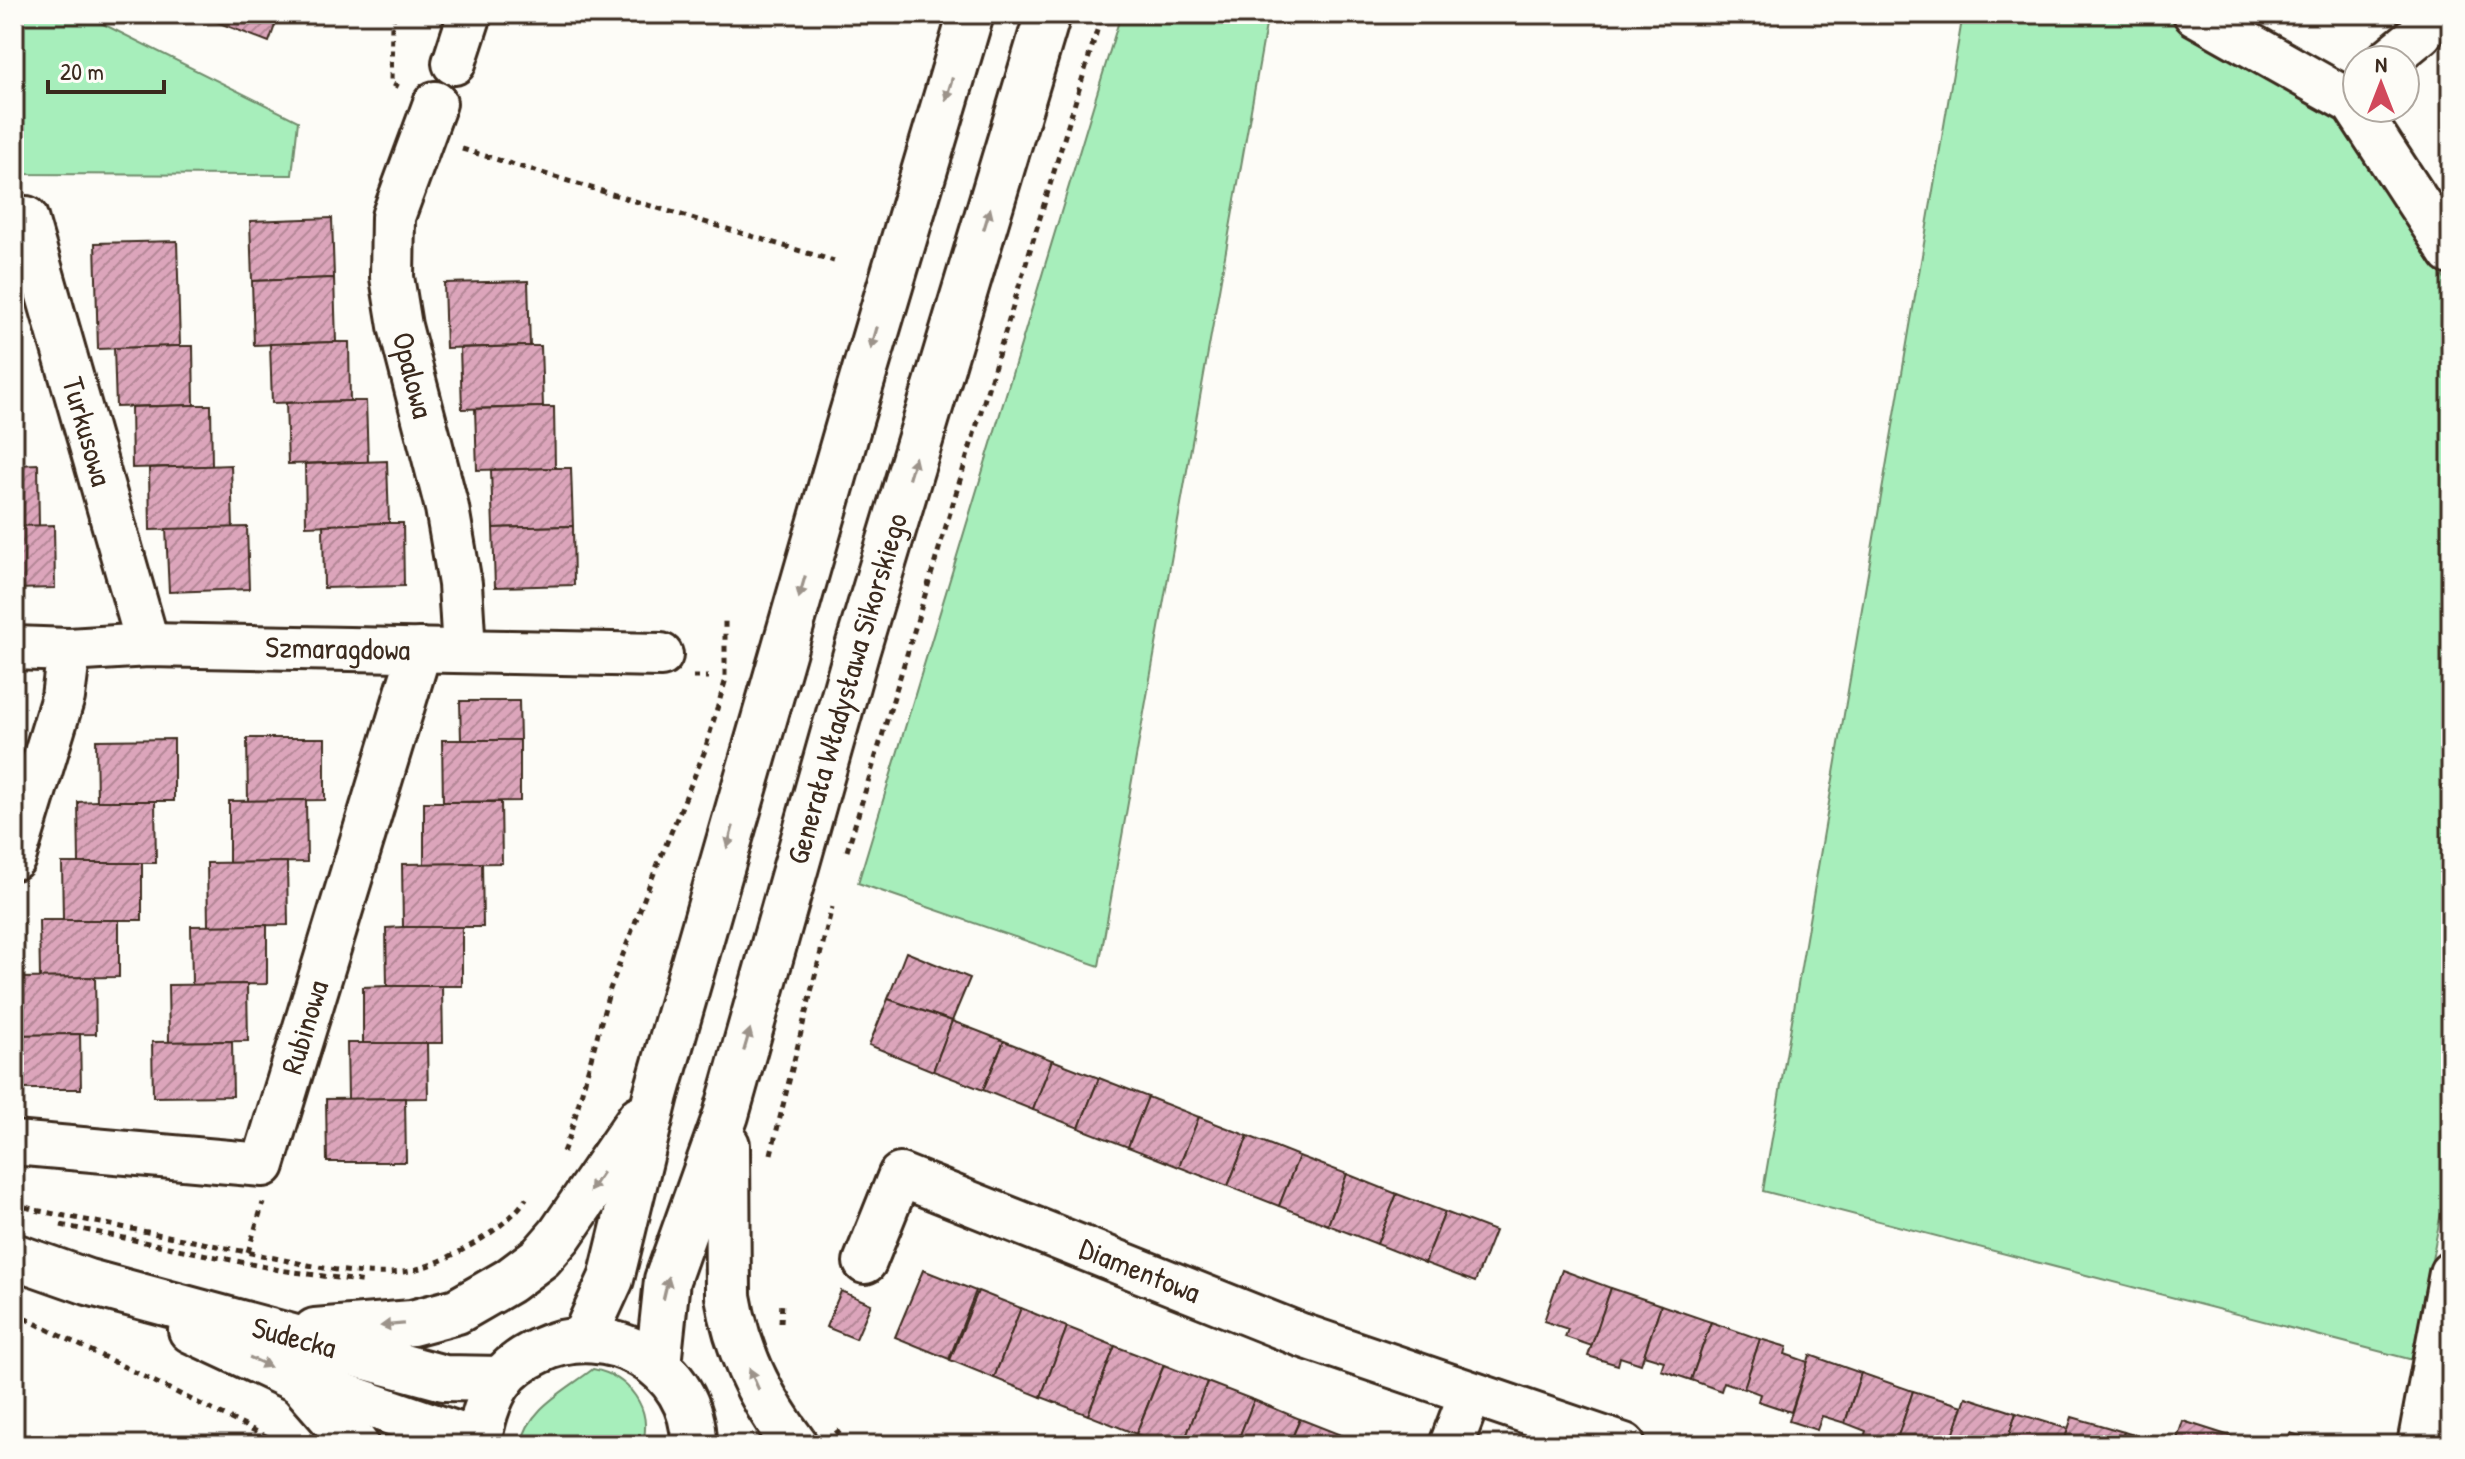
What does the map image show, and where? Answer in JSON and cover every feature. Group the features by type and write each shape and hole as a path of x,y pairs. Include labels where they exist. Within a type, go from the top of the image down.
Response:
{"street":[{"path":"454,63 470,14"},
{"path":"584,1338 603,1300 613,1270 656,1095 849,424 971,14"},
{"name":"Generała Władysława Sikorskiego","path":"658,1365 667,1280 726,1115 857,650 1048,14"},
{"path":"2195,14 2341,86"},
{"path":"2409,44 2433,26"},
{"name":"Opalowa","path":"429,120 393,217 392,277 400,326 447,508 460,584 464,651"},
{"path":"2367,124 2451,253"},
{"name":"Turkusowa","path":"20,218 148,645"},
{"name":"Szmaragdowa","path":"14,648 69,650 148,645 661,655"},
{"path":"14,858 63,697 69,650"},
{"name":"Rubinowa","path":"14,1143 263,1165 420,650"},
{"path":"285,1333 412,1323 457,1311 487,1296 541,1257 560,1235 656,1095"},
{"path":"726,1115 730,1311 757,1386 795,1445"},
{"name":"Diamentowa","path":"865,1262 900,1175 1301,1335 1624,1445"},
{"name":"Sudecka","path":"14,1256 88,1282 444,1378 502,1379"},
{"path":"2419,1445 2451,1273"},
{"name":"Sudecka","path":"88,1282 298,1380 461,1436 478,1445"},
{"path":"478,1445 484,1410 502,1379 524,1358 553,1344 584,1338 611,1341 636,1350 658,1365 676,1387 689,1412 694,1445"},
{"path":"298,1380 356,1445"},
{"path":"1451,1445 1470,1395"}],"path":[{"path":"14,59 18,14"},
{"path":"395,14 392,23 391,83 429,120 834,261"},
{"path":"845,859 1102,14"},
{"path":"559,1160 570,1135 610,989 704,753 725,682 725,621"},
{"path":"769,1164 832,905"},
{"path":"14,1203 65,1216 366,1274 407,1272 455,1253 498,1228 518,1212 526,1198"},
{"path":"28,1216 41,1220"},
{"path":"55,1223 280,1270 372,1282"},
{"path":"432,1273 457,1261"},
{"path":"781,1323 782,1300"},
{"path":"14,1313 284,1445"}],"green space":[{"path":"14,14 83,14 298,121 292,175 14,174"},
{"path":"1121,14 1268,14 1099,966 858,883"},
{"path":"1963,14 2159,14 2333,108 2341,124 2344,124 2391,191 2451,290 2451,1160 2413,1360 1763,1191"},
{"path":"593,1369 617,1379 635,1396 644,1418 642,1445 521,1445 539,1410"}],"building":[{"path":"196,14 279,14 269,42"},
{"path":"332,218 334,278 252,281 250,221"},
{"path":"177,241 180,346 98,349 95,243"},
{"path":"334,278 336,342 254,345 252,281"},
{"path":"528,281 530,346 446,348 444,283"},
{"path":"349,342 350,401 272,403 270,344"},
{"path":"193,346 194,405 116,407 114,348"},
{"path":"541,346 543,407 462,409 460,348"},
{"path":"366,401 368,462 288,464 286,403"},
{"path":"14,403 17,403 19,465 14,465"},
{"path":"211,405 212,466 132,468 131,407"},
{"path":"554,407 555,468 477,470 475,409"},
{"path":"387,461 389,523 306,526 305,464"},
{"path":"38,464 39,526 14,526 14,465"},
{"path":"231,465 233,528 150,530 149,468"},
{"path":"571,468 573,526 493,528 491,470"},
{"path":"403,523 404,586 324,588 323,525"},
{"path":"54,525 55,588 14,589 14,526"},
{"path":"573,526 574,585 495,587 493,528"},
{"path":"247,527 249,589 169,592 166,529"},
{"path":"460,701 519,701 520,740 461,740"},
{"path":"247,738 325,738 325,800 248,801"},
{"path":"174,739 174,801 97,801 96,740"},
{"path":"442,740 520,740 520,801 443,802"},
{"path":"306,800 307,862 229,863 229,801"},
{"path":"155,801 156,863 79,863 78,802"},
{"path":"424,802 501,802 502,863 424,864"},
{"path":"287,862 288,925 208,926 207,863"},
{"path":"62,863 142,863 142,920 63,920"},
{"path":"482,863 483,927 403,927 402,864"},
{"path":"39,920 119,920 119,977 40,978"},
{"path":"267,925 267,984 192,985 191,926"},
{"path":"462,927 462,986 387,986 386,928"},
{"path":"906,952 970,978 952,1021 888,999"},
{"path":"95,977 96,1034 16,1035 16,978"},
{"path":"247,984 248,1041 169,1042 168,985"},
{"path":"442,986 443,1043 363,1043 363,987"},
{"path":"888,999 952,1021 933,1071 869,1045"},
{"path":"952,1021 1004,1041 983,1090 933,1071"},
{"path":"80,1034 81,1089 14,1089 14,1035"},
{"path":"232,1041 233,1096 153,1097 152,1042"},
{"path":"1004,1041 1052,1060 1033,1110 983,1090"},
{"path":"347,1043 427,1043 428,1098 348,1099"},
{"path":"1052,1060 1099,1078 1079,1128 1033,1110"},
{"path":"1099,1078 1148,1097 1128,1147 1079,1128"},
{"path":"1148,1097 1199,1117 1179,1167 1128,1147"},
{"path":"405,1098 406,1162 327,1162 326,1099"},
{"path":"1199,1117 1248,1136 1228,1186 1179,1167"},
{"path":"1248,1136 1299,1156 1279,1206 1228,1186"},
{"path":"1299,1156 1347,1174 1328,1225 1279,1206"},
{"path":"1347,1174 1397,1194 1377,1244 1328,1225"},
{"path":"1397,1194 1445,1212 1425,1263 1377,1244"},
{"path":"1445,1212 1495,1231 1475,1282 1425,1263"},
{"path":"923,1270 976,1291 949,1359 895,1337"},
{"path":"1562,1270 1611,1288 1592,1346 1565,1337 1568,1329 1544,1321"},
{"path":"1611,1288 1661,1305 1641,1364 1620,1357 1618,1365 1588,1356"},
{"path":"841,1291 871,1304 856,1339 826,1327"},
{"path":"978,1291 1021,1308 994,1378 950,1360"},
{"path":"1661,1305 1711,1322 1691,1380 1661,1370 1664,1361 1644,1355"},
{"path":"1021,1308 1067,1327 1041,1397 994,1378"},
{"path":"1711,1322 1760,1339 1744,1389 1724,1382 1721,1391 1691,1380"},
{"path":"1067,1327 1115,1346 1088,1415 1041,1397"},
{"path":"1760,1339 1787,1347 1785,1354 1808,1362 1791,1412 1758,1401 1760,1394 1744,1388"},
{"path":"1115,1346 1164,1365 1136,1434 1088,1415"},
{"path":"1810,1355 1861,1373 1845,1423 1822,1416 1817,1430 1789,1421"},
{"path":"1164,1365 1207,1382 1183,1445 1163,1445 1136,1434"},
{"path":"1861,1373 1913,1391 1895,1445 1862,1443 1866,1431 1845,1423"},
{"path":"1207,1382 1254,1400 1236,1445 1183,1445"},
{"path":"1913,1391 1963,1406 1950,1445 1895,1445"},
{"path":"1966,1397 2016,1413 2006,1445 1950,1445"},
{"path":"1254,1400 1300,1419 1289,1445 1236,1445"},
{"path":"2016,1413 2068,1429 2063,1445 2006,1445"},
{"path":"2072,1417 2124,1432 2120,1445 2063,1445"},
{"path":"1300,1419 1346,1437 1343,1445 1289,1445"},
{"path":"2183,1421 2233,1437 2230,1445 2175,1445"},
{"path":"2124,1432 2165,1445 2120,1445"},
{"path":"2290,1433 2329,1445 2286,1445"}]}
